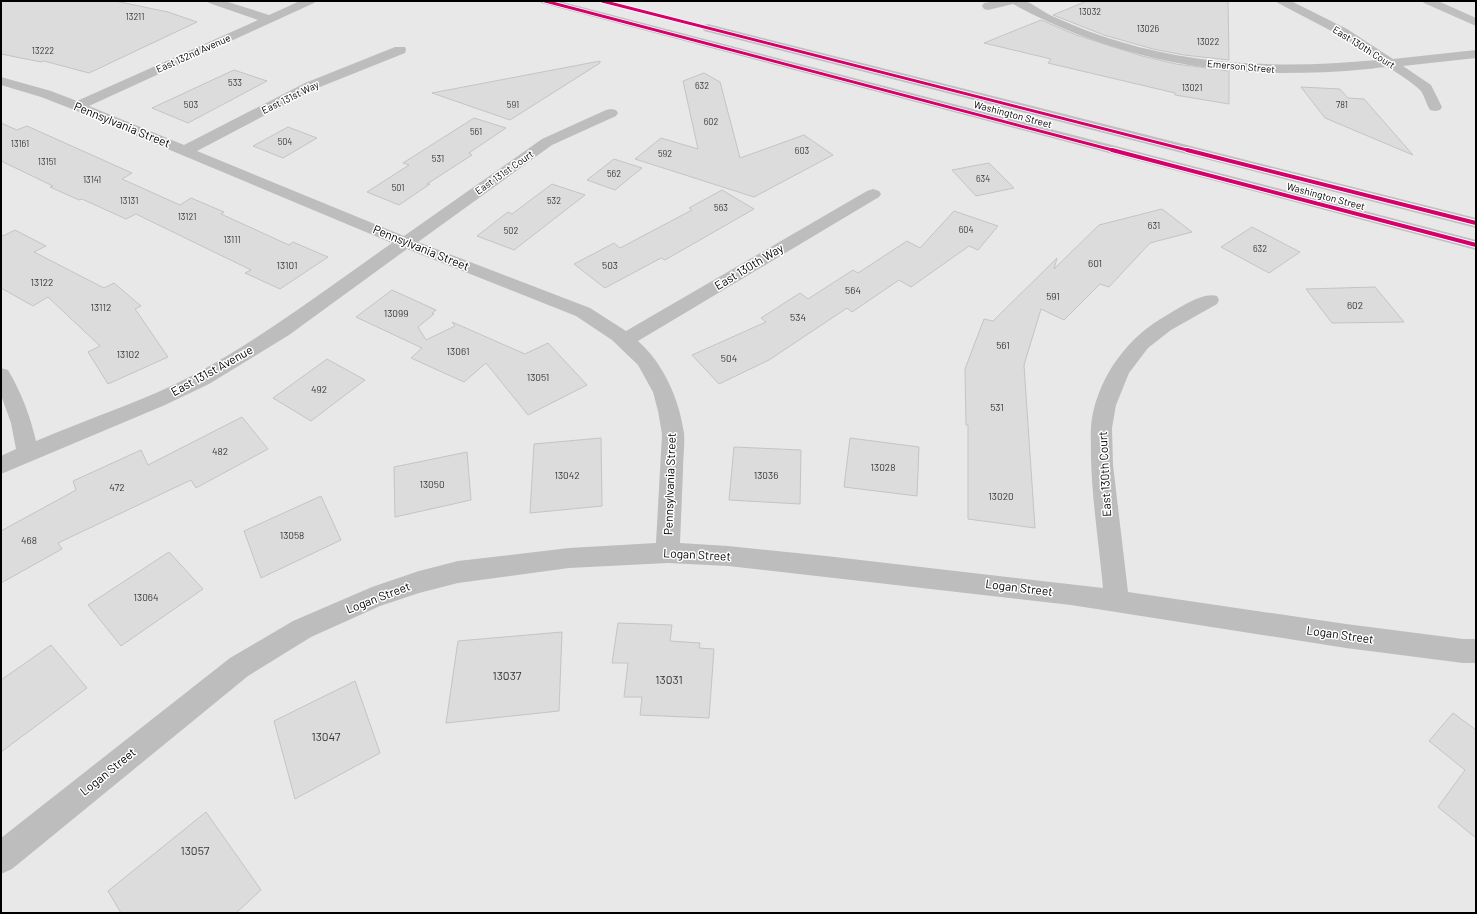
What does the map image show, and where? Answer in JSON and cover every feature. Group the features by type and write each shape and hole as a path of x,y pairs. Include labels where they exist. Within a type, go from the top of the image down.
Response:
{"main road":[{"name":"Washington Street","path":"545,1 1476,245"},
{"name":"Washington Street","path":"602,1 1476,224"},
{"path":"1428,1 1476,22"}],"street":[{"path":"213,1 268,19"},
{"name":"East 132nd Avenue","path":"77,106 310,1"},
{"path":"988,6 1013,1"},
{"name":"Emerson Street","path":"1016,1 1040,15 1067,27 1102,39 1139,50 1193,61 1238,66 1300,69 1390,63 1476,54"},
{"name":"East 130th Court","path":"1282,1 1343,32 1426,88 1434,107"},
{"name":"East 131st Way","path":"185,151 310,86 400,50"},
{"name":"Pennsylvania Street","path":"1,81 46,94 77,106 404,242 583,312 626,340 648,363 658,378 666,397 670,415 673,434 668,553"},
{"name":"East 131st Court","path":"404,242 547,142 611,113"},
{"name":"East 130th Way","path":"626,340 873,194"},
{"name":"East 131st Avenue","path":"1,465 158,400 202,379 282,330 404,242"},
{"name":"East 130th Court","path":"1117,601 1104,489 1101,443 1103,417 1110,392 1120,372 1132,354 1149,336 1168,323 1210,300"},
{"path":"1,375 10,390 23,430 28,453"},
{"name":"Logan Street","path":"1,858 239,667 302,629 372,598 419,582 458,572 569,558 668,553 728,556 826,566 1117,601 1354,637 1463,651 1476,651"}],"shaded area":[{"path":"1,1 1476,1 1476,913 1,913"}],"building":[{"path":"1,1 115,1 168,12 197,22 89,73 44,61 41,62 1,54"},
{"path":"1087,1 1228,1 1229,60 1184,55 1153,49 1104,35 1053,15"},
{"path":"1041,20 1076,35 1142,56 1176,64 1229,71 1229,104 1175,95 1175,93 1048,63 1051,59 984,43"},
{"path":"600,61 600,63 510,120 432,93"},
{"path":"234,70 267,81 188,123 152,108"},
{"path":"704,73 720,82 740,158 804,135 833,155 754,197 635,159 661,138 698,149 683,81"},
{"path":"1301,87 1340,89 1348,98 1364,99 1413,155 1325,118"},
{"path":"474,118 506,128 469,153 472,155 427,184 430,184 399,205 367,192 409,165 403,163"},
{"path":"1,123 17,130 27,126 132,173 122,179 180,205 191,198 224,212 221,214 289,245 293,242 328,257 280,289 245,273 251,270 136,214 126,219 82,199 79,200 50,187 53,186 1,161"},
{"path":"288,127 317,138 283,158 253,146"},
{"path":"614,159 642,168 615,190 587,180"},
{"path":"989,163 1014,188 976,196 952,170"},
{"path":"552,184 585,195 514,250 477,236 508,212 512,214"},
{"path":"722,190 754,209 665,260 661,258 605,288 574,264 614,243 620,248 692,210 689,208"},
{"path":"1162,209 1192,232 1150,243 1109,287 1100,284 1064,320 1041,309 1024,365 1035,528 968,519 968,425 966,425 965,369 984,319 993,321 1057,258 1054,269 1099,225"},
{"path":"954,211 998,226 978,250 969,246 911,287 899,280 852,312 847,308 769,360 719,384 692,355 766,322 761,318 800,293 808,299 853,270 858,273 907,241 920,248"},
{"path":"1252,227 1300,252 1269,273 1221,247"},
{"path":"15,230 46,246 34,252 104,288 114,283 141,306 135,309 168,357 108,384 88,352 100,346 48,297 33,306 1,288 1,235 3,236"},
{"path":"1375,287 1404,322 1332,323 1306,289"},
{"path":"392,290 436,310 432,313 434,314 418,327 426,340 455,326 452,322 525,354 548,343 587,385 528,415 486,363 464,382 411,358 422,348 356,317"},
{"path":"327,359 365,380 311,421 273,398"},
{"path":"242,417 268,449 196,488 191,480 58,543 62,549 1,583 1,531 76,490 73,481 141,450 148,465"},
{"path":"601,438 602,506 530,513 534,444"},
{"path":"850,438 919,447 917,496 844,487"},
{"path":"734,447 801,450 800,504 729,500"},
{"path":"467,452 471,500 395,517 394,467"},
{"path":"321,496 341,540 261,578 244,531"},
{"path":"169,552 203,589 121,646 88,605"},
{"path":"618,623 672,625 670,641 700,643 699,648 714,649 709,718 640,715 642,697 624,697 628,663 612,663"},
{"path":"562,632 559,711 446,723 458,641"},
{"path":"51,645 87,688 1,752 1,680"},
{"path":"355,681 380,753 295,799 274,721"},
{"path":"1453,713 1476,730 1476,838 1438,807 1465,770 1429,741"},
{"path":"206,812 261,890 236,913 121,913 108,891"}],"cycle path":[{"path":"545,1 1476,245"},
{"path":"602,1 1476,223"}]}
